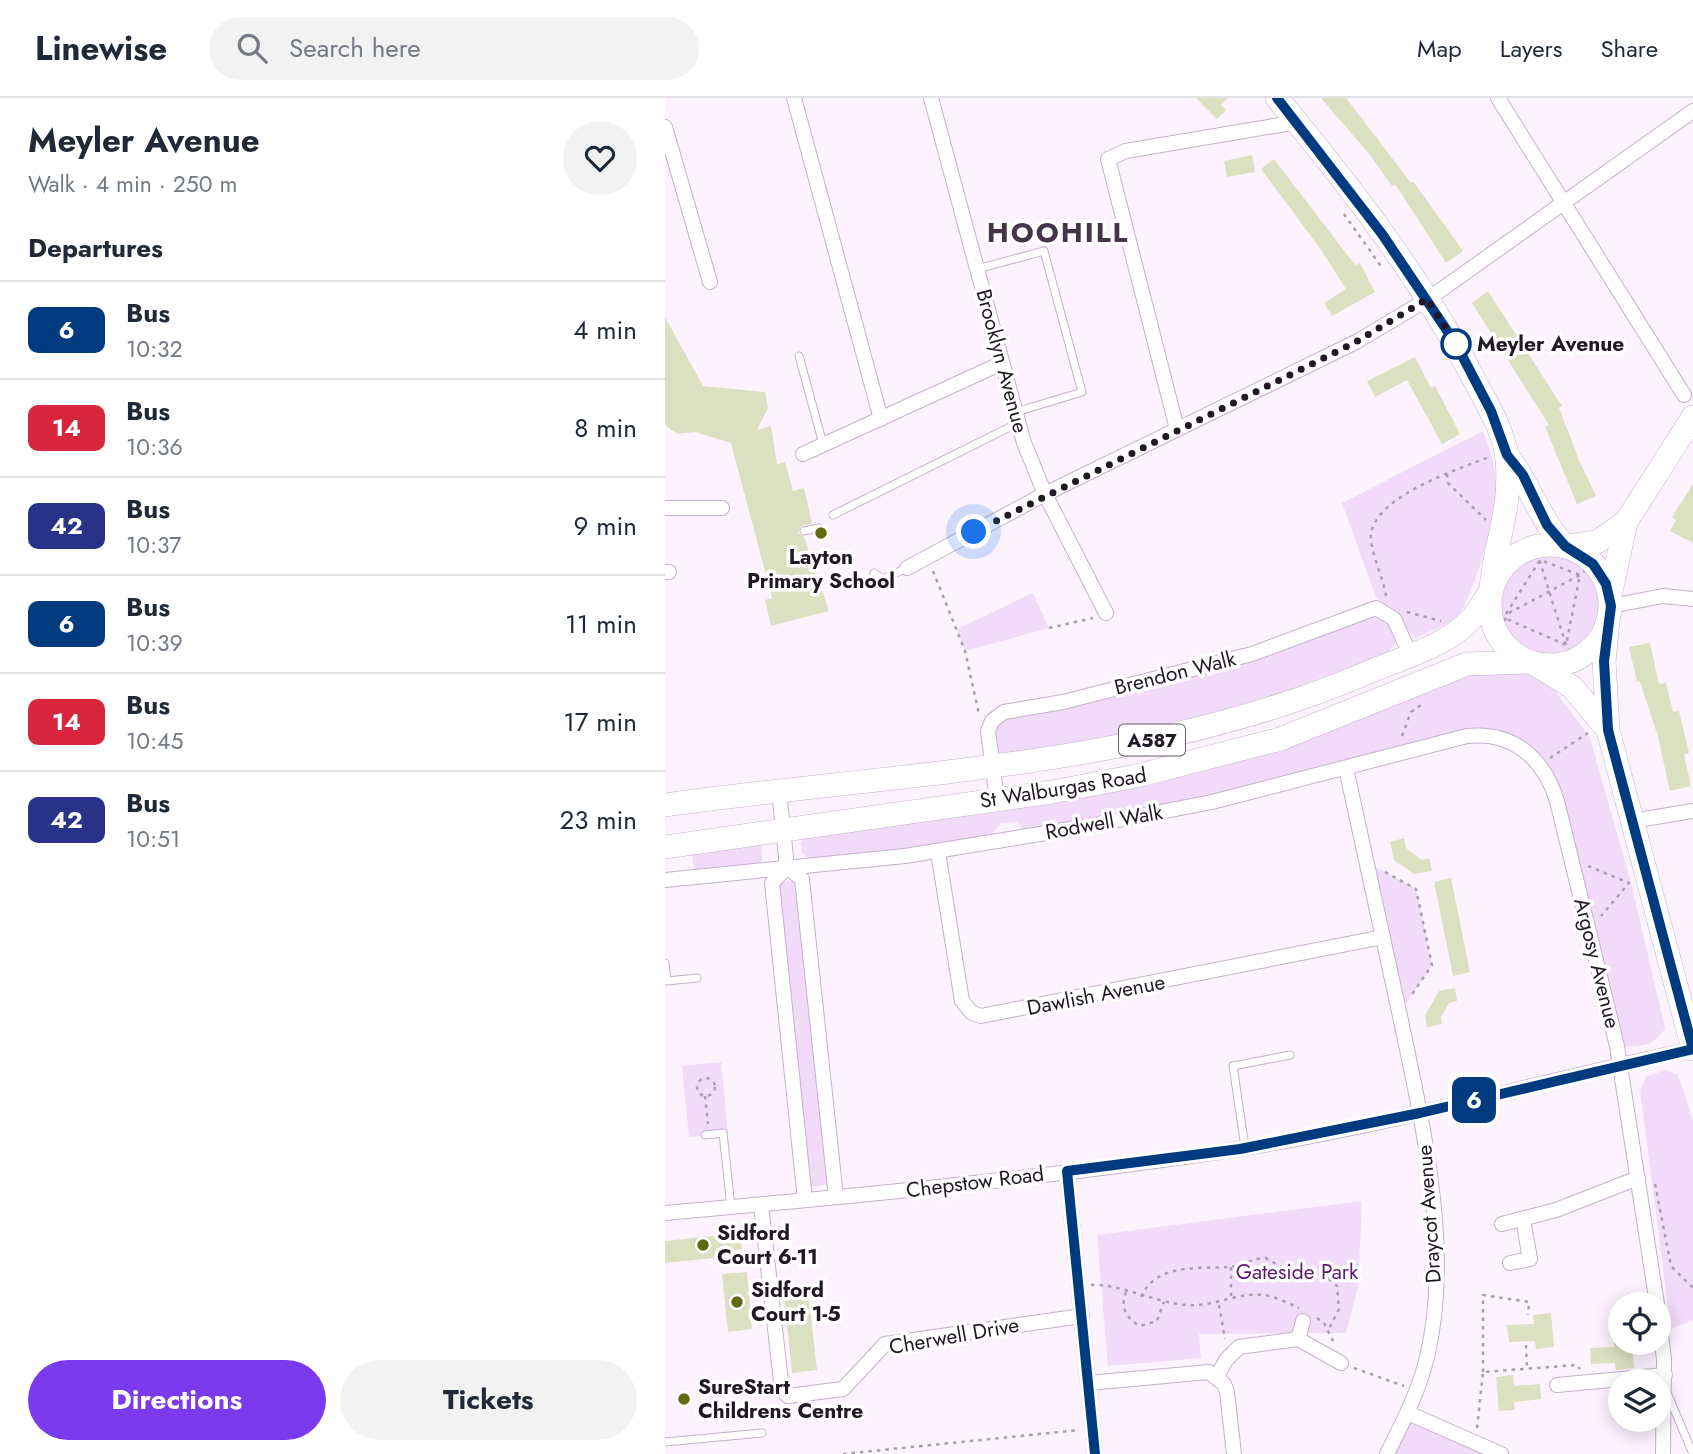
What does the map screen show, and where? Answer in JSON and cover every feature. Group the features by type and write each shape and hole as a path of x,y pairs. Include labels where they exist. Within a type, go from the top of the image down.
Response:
{"main road":[{"path":"1277,98 1427,299 1456,344 1491,411 1508,506 1494,560 1491,617 1499,638 1530,662 1552,672 1572,687 1599,730 1632,821 1693,1049"},
{"path":"1599,730 1610,607 1626,522 1693,417"},
{"path":"1498,459 1523,475 1547,525 1566,546 1593,564 1610,607"},
{"name":"St Walburgas Road","path":"665,805 779,790 993,768 1116,749 1250,715 1341,684 1420,649 1469,622 1510,562 1526,551 1547,545 1566,546 1597,542 1626,522"},
{"name":"St Walburgas Road","path":"665,847 1104,783 1199,762 1335,719 1468,664 1561,663 1574,659 1592,646 1610,607"}],"street":[{"path":"794,98 881,419"},
{"name":"Brooklyn Avenue","path":"932,98 1017,417 1045,494 1105,612"},
{"path":"1498,98 1684,395"},
{"path":"907,568 1045,494 1356,342 1427,299 1693,111"},
{"path":"1177,429 1108,159 1126,151 1297,122"},
{"path":"665,127 710,282"},
{"path":"803,454 1002,363"},
{"path":"665,508 723,509"},
{"path":"1610,607 1663,596 1693,599"},
{"path":"1382,607 1420,649"},
{"name":"Brendon Walk","path":"992,721 1004,712 1062,702 1252,654 1382,607"},
{"path":"992,721 988,731 997,799"},
{"name":"Rodwell Walk","path":"665,880 938,852 1187,807 1478,735 1511,743 1532,756"},
{"name":"Argosy Avenue","path":"1532,756 1546,771 1590,929 1620,1064 1655,1292"},
{"name":"Draycot Avenue","path":"1346,768 1420,1113 1433,1219 1435,1276 1432,1329 1417,1390 1387,1454"},
{"path":"779,790 787,867 802,879 836,1197"},
{"path":"1632,821 1693,811"},
{"name":"Dawlish Avenue","path":"938,852 963,1001 972,1013 981,1016 1383,937"},
{"path":"787,867 772,883 805,1200"},
{"name":"Chepstow Road","path":"665,1213 1067,1171 1245,1147 1420,1113 1693,1049"},
{"path":"1067,1171 1095,1454"},
{"path":"1502,1224 1638,1178"},
{"name":"Cherwell Drive","path":"761,1205 782,1390 787,1396 843,1389 885,1344 1082,1316"},
{"path":"1510,1263 1530,1259 1523,1219"},
{"path":"1298,1339 1303,1321"},
{"path":"1217,1377 1226,1360 1239,1347 1298,1339 1341,1363"},
{"path":"1089,1383 1209,1372 1217,1377 1227,1392 1234,1454"},
{"path":"1557,1385 1608,1382"},
{"path":"1408,1413 1501,1454"},
{"path":"1663,1454 1664,1432"}],"lane":[{"path":"832,515 1017,417 1082,392 1044,251 977,269"},
{"path":"799,356 824,445"},
{"path":"804,531 819,528"},
{"path":"874,573 883,579 907,568"},
{"path":"665,963 667,981 697,978"},
{"path":"1245,1147 1233,1066 1290,1055"},
{"path":"707,1135 723,1133 731,1207"},
{"path":"1671,1397 1693,1454"},
{"path":"665,1442 762,1433"}],"path":[{"path":"1343,214 1390,278"},
{"path":"1420,649 1425,633 1447,622 1382,607 1371,536 1376,521 1393,502 1447,474 1498,459"},
{"path":"1447,474 1448,483 1474,512 1491,524"},
{"path":"927,557 957,629 980,720 992,721"},
{"path":"1540,560 1580,575"},
{"path":"1540,560 1566,645"},
{"path":"1506,618 1540,560"},
{"path":"1506,618 1586,571"},
{"path":"1566,645 1580,575"},
{"path":"1049,628 1083,622 1105,612"},
{"path":"1506,618 1566,645"},
{"path":"1401,754 1404,723 1411,712 1422,704"},
{"path":"1546,771 1550,756 1599,730"},
{"path":"1572,860 1629,883 1590,929"},
{"path":"1367,862 1416,889 1430,953 1432,965 1399,1014"},
{"path":"705,1096 713,1093 715,1087 707,1079 699,1081 697,1088 705,1096 707,1135"},
{"path":"1638,1178 1652,1176 1659,1197 1671,1266 1693,1288"},
{"path":"1141,1297 1146,1285 1156,1277 1206,1266 1230,1267 1266,1258 1292,1273 1310,1279 1329,1279 1337,1286 1339,1309 1329,1330"},
{"path":"1230,1267 1231,1300"},
{"path":"1079,1285 1102,1284 1141,1297 1201,1306 1262,1295 1308,1312 1324,1323 1341,1363 1417,1390"},
{"path":"1126,1292 1122,1301 1124,1308 1133,1322 1140,1326 1157,1321 1164,1301"},
{"path":"1474,1443 1481,1411 1483,1294 1529,1302 1528,1315"},
{"path":"1219,1303 1226,1360"},
{"path":"1526,1345 1527,1369"},
{"path":"1483,1372 1577,1365 1589,1382"},
{"path":"843,1454 1093,1429"}],"green space":[{"path":"1483,431 1497,488 1493,515 1477,574 1471,592 1458,615 1416,638 1376,597 1342,503"},
{"path":"1550,554 1569,558 1586,569 1597,586 1601,605 1597,624 1586,641 1569,652 1550,656 1531,652 1514,641 1503,624 1499,605 1503,586 1514,569 1531,558"},
{"path":"1033,593 1049,628 965,651 957,629"},
{"path":"1372,618 1385,619 1395,629 1396,642 1389,652 1242,708 1009,758 995,749 992,721 1252,654"},
{"path":"1524,665 1554,689 1590,738 1630,879 1665,1028 1661,1035 1644,1045 1617,1046 1557,801 1532,756 1478,735 1335,771 1025,833 1018,822 1001,823 985,842 816,865 802,853 801,843 812,827 1136,776 1459,666"},
{"path":"761,842 763,870 695,878 691,843"},
{"path":"1372,865 1416,889 1432,965 1404,1007"},
{"path":"802,879 834,1184 804,1188 772,883"},
{"path":"721,1062 728,1133 689,1137 682,1066"},
{"path":"1666,1070 1677,1075 1693,1121 1693,1320 1671,1329 1671,1292 1666,1292 1640,1090 1647,1076"},
{"name":"Gateside Park","path":"1362,1201 1358,1287 1346,1333 1199,1334 1201,1358 1108,1366 1097,1235"},
{"path":"1412,1421 1484,1454 1395,1454"}],"building":[{"path":"1196,98 1228,98 1221,105 1226,110 1217,119"},
{"path":"1321,98 1346,98 1411,183 1413,181 1463,251 1446,263 1395,184 1392,186 1370,155"},
{"path":"1252,155 1255,172 1227,177 1224,161"},
{"path":"1274,159 1355,265 1360,263 1375,292 1332,316 1324,303 1346,289 1319,247 1261,169"},
{"path":"1488,291 1562,406 1559,408 1596,496 1577,504 1545,427 1549,425 1472,303"},
{"path":"665,317 703,386 765,392 768,408 757,430 771,426 777,464 785,462 793,491 804,488 812,523 801,526 798,533 804,537 829,611 771,626 765,600 772,598 731,443 695,432 677,434 665,425"},
{"path":"1415,357 1431,388 1435,386 1460,434 1442,444 1407,380 1375,397 1367,381"},
{"path":"1693,484 1693,543 1670,531 1676,520 1672,517"},
{"path":"1650,643 1659,684 1666,683 1673,712 1679,711 1689,753 1684,755 1691,786 1670,791 1658,737 1640,681 1637,682 1629,647"},
{"path":"1404,838 1406,848 1422,860 1429,858 1432,871 1414,874 1394,860 1390,842"},
{"path":"1451,878 1470,972 1453,976 1434,882"},
{"path":"1455,988 1457,1001 1449,1003 1441,1017 1442,1024 1427,1027 1425,1016 1439,991"},
{"name":"Sidford Court 6-11","path":"740,1233 742,1249 724,1251 724,1257 665,1263 665,1241"},
{"name":"Sidford Court 1-5","path":"747,1272 752,1329 728,1332 722,1274"},
{"path":"807,1283 817,1370 792,1373 783,1286"},
{"path":"1551,1313 1554,1347 1536,1349 1535,1341 1509,1342 1507,1325 1534,1324 1533,1315"},
{"path":"1608,1347 1608,1355 1633,1355 1634,1368 1616,1369 1615,1363 1591,1364 1590,1348"},
{"path":"1513,1375 1514,1386 1540,1384 1541,1399 1514,1402 1515,1410 1499,1411 1496,1377"}],"bus line":[{"name":"6","path":"1095,1454 1067,1171 1240,1149 1420,1113 1693,1049 1608,730 1604,661 1611,596 1606,584 1593,564 1565,546 1552,533 1523,475 1507,455 1491,411 1456,344 1382,234 1277,98"}],"place":[{"name":"Meyler Avenue","path":"1456,344"},
{"name":"Layton Primary School","path":"821,533"},
{"name":"Sidford Court 6-11","path":"703,1245"},
{"name":"Sidford Court 1-5","path":"737,1302"},
{"name":"SureStart Childrens Centre","path":"684,1399"}],"district":[{"name":"HOOHILL","path":"1058,232"}],"route":[{"path":"974,532 1045,494 1356,342 1427,299 1456,344"}]}
